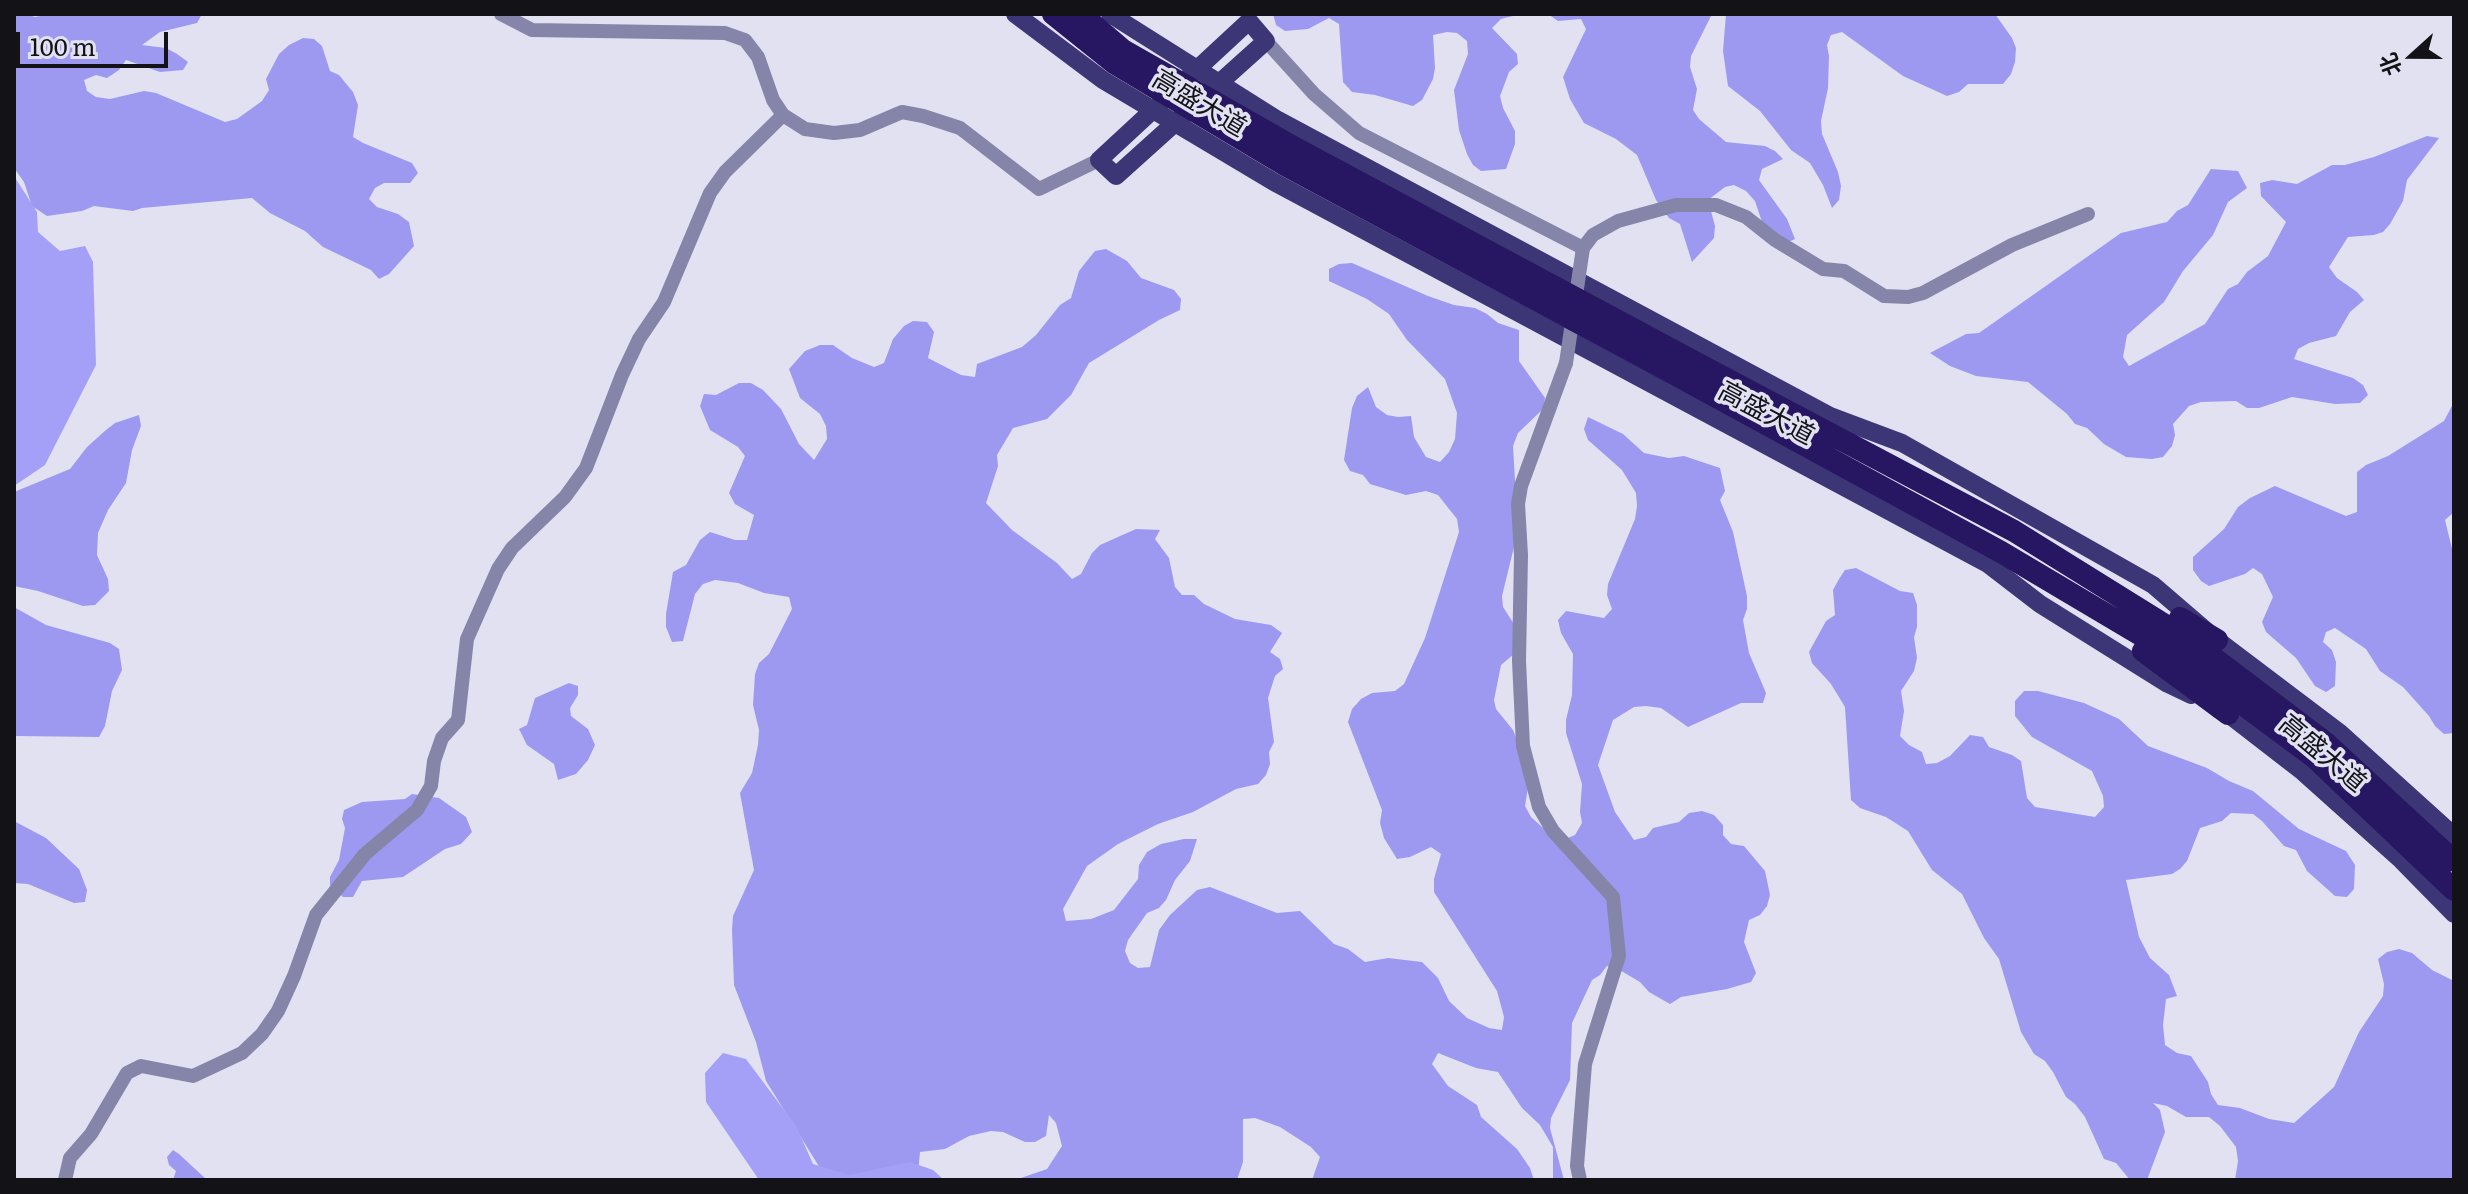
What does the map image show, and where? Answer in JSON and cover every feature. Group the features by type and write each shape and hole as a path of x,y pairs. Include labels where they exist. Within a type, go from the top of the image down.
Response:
{"highway":[{"name":"高盛大道","path":"1053,14 1114,63 1285,165 2014,531 2194,643 2326,743 2454,861"},
{"name":"高盛大道","path":"1081,14 1123,50 1696,374 2183,660 2303,749 2454,890"},
{"path":"2014,531 2141,594 2217,640"},
{"path":"2001,552 2228,714"}],"main road":[{"name":"高盛大道","path":"1015,14 1103,80 1274,182 1988,564 2040,604 2168,684 2228,714 2303,772 2399,858 2454,914"},
{"name":"高盛大道","path":"1110,14 1278,120 1830,416 1902,443 2153,585 2217,640 2340,733 2454,836"},
{"path":"1249,21 1266,41 1116,176 1099,160 1198,69 1249,21"}],"street":[{"path":"501,14 532,30 725,33 745,40 758,57 773,100 783,115 805,129 834,133 860,130 902,112 923,116 960,128 1039,189 1099,160"},
{"path":"1266,41 1314,94 1359,133 1583,248"},
{"path":"65,1180 70,1158 91,1134 127,1073 141,1066 193,1076 242,1053 262,1034 278,1011 294,976 316,915 365,854 417,810 431,786 434,761 442,738 458,720 467,639 498,569 512,548 565,497 586,468 622,375 639,339 664,302 710,193 725,172 783,115"},
{"path":"1580,1180 1577,1166 1585,1064 1619,956 1613,897 1553,831 1539,807 1523,746 1519,661 1520,495 1566,363 1583,248 1593,235 1618,221 1676,205 1716,205 1746,217 1775,240 1823,269 1844,271 1884,296 1908,297 1923,293 2012,245 2088,214"}],"shaded area":[{"path":"14,14 35,17 51,14 202,14 197,23 160,32 142,45 166,48 177,54 188,62 183,70 160,72 126,60 119,70 107,78 96,75 84,80 87,91 96,97 110,99 144,91 156,93 225,122 237,119 262,101 269,90 266,79 279,54 303,38 314,39 322,46 330,71 339,75 353,92 358,105 353,137 412,163 418,173 410,183 384,183 375,188 369,199 377,207 398,214 409,222 414,246 389,274 379,279 371,270 323,247 305,231 270,213 252,198 133,211 94,206 47,216 32,206 24,182 14,168"},
{"path":"1273,14 1521,14 1501,19 1492,28 1517,54 1518,64 1509,72 1500,96 1515,131 1515,144 1506,169 1481,171 1467,154 1459,130 1454,90 1468,54 1467,41 1457,33 1433,35 1433,79 1422,100 1413,106 1352,92 1343,82 1339,24 1329,18 1308,29 1285,31 1276,25"},
{"path":"1548,14 1712,14 1691,56 1690,67 1697,89 1693,110 1726,142 1765,146 1783,159 1762,169 1759,180 1787,219 1795,239 1784,244 1763,225 1755,201 1746,191 1734,185 1725,187 1708,200 1715,226 1714,238 1692,262 1680,224 1669,218 1656,200 1637,155 1616,139 1584,123 1570,99 1563,77 1586,29 1581,19 1558,21"},
{"path":"1726,14 1995,14 2012,38 2016,48 2015,62 2003,84 1968,84 1959,92 1947,96 1903,76 1842,32 1831,35 1827,45 1828,88 1821,121 1822,134 1841,186 1839,200 1832,208 1810,163 1791,150 1760,111 1728,86 1723,51"},
{"path":"2427,136 2439,138 2407,180 2403,201 2390,224 2383,232 2374,235 2348,237 2329,267 2337,278 2364,300 2350,312 2336,336 2298,349 2294,359 2353,378 2363,385 2368,395 2360,403 2335,404 2292,397 2259,408 2247,408 2236,401 2201,402 2189,406 2173,424 2175,435 2172,446 2163,457 2126,457 2104,444 2087,428 2075,424 2028,382 1976,376 1950,366 1930,353 1966,334 1979,333 2121,233 2167,222 2188,205 2211,169 2238,171 2247,188 2228,202 2213,235 2183,271 2164,302 2127,335 2123,357 2129,366 2205,324 2228,289 2238,284 2247,272 2268,256 2286,222 2261,196 2260,183 2272,180 2297,184 2332,165 2345,165 2374,157"},
{"path":"14,176 37,212 38,232 60,251 85,246 93,262 96,365 45,465 14,486"},
{"path":"1106,249 1127,261 1141,278 1174,290 1181,299 1180,310 1089,363 1071,395 1047,419 1013,428 997,455 998,466 986,503 1012,530 1057,563 1072,579 1081,574 1100,545 1136,529 1160,530 1155,539 1169,558 1175,587 1182,595 1194,595 1204,604 1235,619 1271,625 1282,633 1270,652 1280,659 1283,669 1275,676 1268,698 1274,742 1269,752 1270,764 1266,775 1258,784 1236,789 1193,812 1158,824 1118,844 1087,866 1063,909 1066,921 1091,919 1114,910 1138,879 1139,865 1147,852 1161,844 1197,839 1190,861 1175,880 1166,900 1159,908 1147,913 1128,940 1125,951 1130,963 1138,968 1150,967 1159,930 1170,915 1197,890 1210,887 1277,913 1300,911 1334,944 1348,949 1365,962 1388,958 1422,962 1438,978 1449,1001 1467,1018 1502,1030 1504,1017 1497,991 1434,892 1441,854 1431,847 1410,857 1397,859 1384,838 1380,823 1382,810 1348,722 1352,709 1361,699 1372,693 1395,691 1404,684 1425,638 1459,532 1457,519 1438,495 1426,491 1406,495 1370,484 1363,475 1350,471 1344,460 1352,408 1357,396 1368,387 1376,407 1387,415 1411,416 1414,437 1426,457 1440,462 1455,439 1457,413 1445,379 1407,340 1389,314 1367,299 1329,281 1329,269 1352,263 1428,296 1475,308 1498,323 1519,330 1519,361 1545,398 1543,409 1518,433 1513,446 1517,514 1515,543 1502,596 1503,607 1523,638 1520,649 1501,665 1494,700 1496,709 1517,740 1528,787 1525,806 1542,827 1563,840 1575,835 1582,823 1582,784 1566,733 1572,695 1573,654 1561,633 1558,620 1566,611 1604,618 1612,609 1607,595 1608,584 1635,519 1637,506 1636,493 1622,470 1588,440 1584,429 1588,417 1623,434 1644,453 1669,458 1684,456 1720,468 1725,491 1720,500 1733,532 1747,596 1743,620 1749,653 1766,693 1763,703 1741,703 1688,727 1661,708 1634,707 1613,720 1598,765 1615,812 1634,840 1646,837 1653,828 1679,822 1689,813 1702,811 1714,815 1723,825 1723,835 1731,844 1744,846 1765,871 1770,895 1767,906 1760,915 1749,920 1744,942 1756,973 1751,982 1681,997 1670,1004 1618,969 1607,966 1592,980 1572,1023 1570,1080 1551,1118 1550,1128 1564,1180 1553,1180 1553,1147 1540,1125 1522,1108 1498,1072 1476,1068 1438,1053 1432,1064 1448,1086 1477,1105 1481,1117 1517,1149 1534,1180 1312,1180 1320,1157 1311,1147 1280,1127 1255,1118 1243,1119 1243,1162 1237,1180 1015,1180 1047,1169 1062,1146 1056,1123 1049,1115 1046,1136 1035,1142 1025,1142 1003,1132 991,1131 969,1136 945,1149 920,1152 918,1174 844,1180 820,1168 766,1081 756,1042 734,985 732,930 733,916 754,870 740,793 752,773 758,745 759,730 753,705 755,674 792,609 789,597 715,580 703,584 695,594 683,641 672,642 666,627 666,614 673,572 686,565 700,540 710,532 735,540 747,540 754,515 735,504 729,493 745,456 738,447 710,430 700,406 704,394 716,395 739,383 751,383 763,390 781,409 799,444 814,460 827,439 826,426 820,414 800,398 789,369 805,351 820,345 833,345 852,358 874,367 884,363 893,339 904,326 913,321 927,322 934,332 928,358 961,375 975,377 977,364 1022,347 1036,335 1060,305 1071,298 1079,271 1086,262 1095,251"},
{"path":"2454,402 2454,512 2445,520 2454,557 2454,733 2444,734 2403,687 2380,671 2366,649 2335,628 2326,632 2323,642 2332,650 2336,662 2335,686 2326,692 2315,686 2296,658 2266,632 2262,622 2273,597 2262,574 2253,568 2245,574 2209,586 2193,570 2193,557 2224,529 2238,507 2275,486 2346,516 2357,512 2357,472 2444,421"},
{"path":"139,415 141,426 132,450 126,483 108,510 98,533 97,555 108,579 109,591 95,605 83,606 14,586 14,492 70,469 87,447 106,430 115,423"},
{"path":"1856,568 1900,591 1913,593 1917,605 1914,637 1917,658 1914,671 1901,691 1904,711 1900,736 1922,752 1926,764 1937,763 1950,756 1970,735 1983,737 1989,747 2021,761 2027,798 2035,807 2095,817 2104,807 2103,796 2092,771 2032,737 2015,716 2015,701 2024,691 2038,691 2084,703 2119,719 2148,746 2207,768 2253,791 2299,829 2346,851 2355,865 2354,889 2347,897 2335,896 2307,871 2296,850 2284,846 2262,821 2253,814 2231,813 2222,821 2200,828 2187,861 2180,869 2172,874 2126,880 2139,937 2150,958 2169,975 2177,996 2166,999 2163,1025 2165,1045 2177,1053 2191,1056 2218,1105 2294,1123 2334,1087 2359,1032 2383,996 2384,984 2378,959 2387,952 2399,949 2412,953 2432,970 2454,981 2454,1180 2235,1180 2238,1161 2236,1147 2220,1126 2209,1117 2186,1117 2167,1106 2153,1103 2160,1110 2165,1132 2147,1180 2130,1180 2116,1163 2104,1159 2085,1117 2066,1097 2053,1072 2045,1061 2034,1054 2021,1032 1999,959 1984,938 1962,894 1932,870 1908,831 1886,817 1860,808 1851,800 1845,707 1831,684 1812,663 1809,652 1826,621 1835,615 1833,590 1839,579 1845,570"},
{"path":"14,607 46,625 110,643 119,649 122,670 112,691 105,726 99,737 14,736"},
{"path":"569,683 578,686 578,695 570,708 571,716 588,729 595,745 576,774 558,780 554,764 527,745 519,729 527,725 535,698"},
{"path":"412,794 439,798 466,817 472,832 461,844 445,849 403,877 362,881 353,897 343,897 330,885 330,877 339,860 345,828 342,819 344,810 362,802 405,799"},
{"path":"14,821 46,838 79,869 87,890 85,902 74,903 28,884 14,883"},
{"path":"723,1053 746,1059 796,1126 813,1164 849,1175 910,1162 933,1170 944,1180 759,1180 706,1102 705,1073"},
{"path":"173,1150 207,1180 173,1180 176,1171 169,1165 167,1157"}]}
